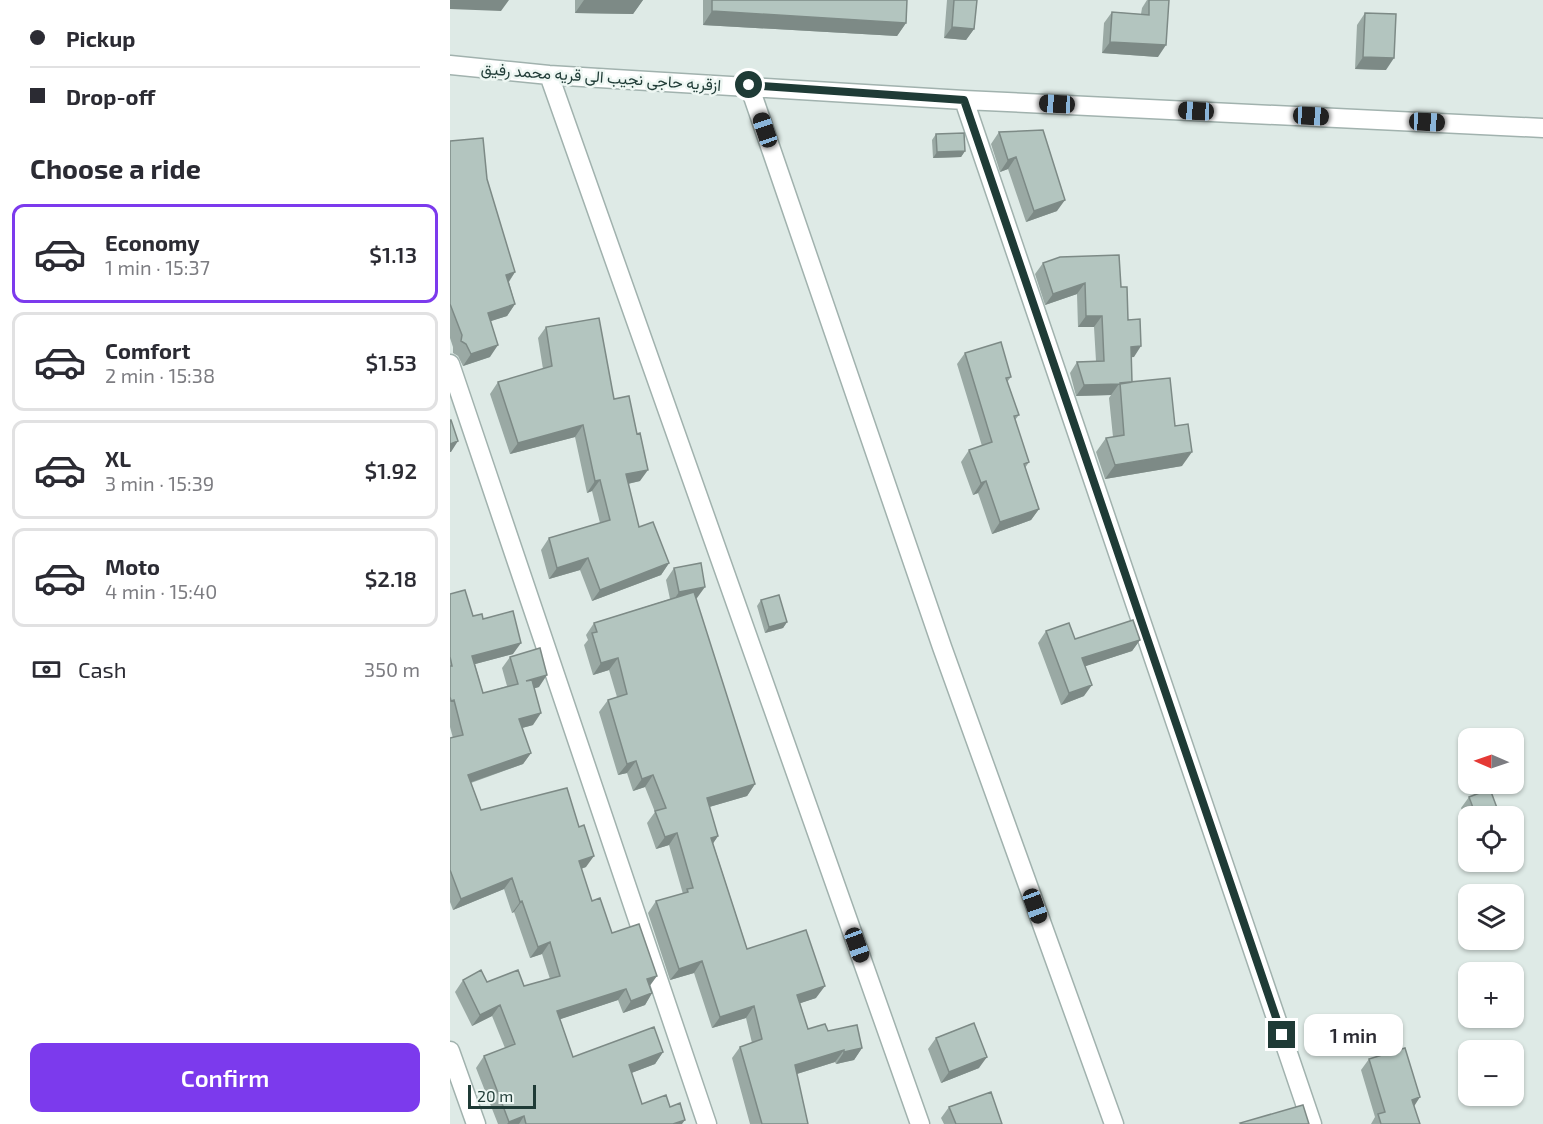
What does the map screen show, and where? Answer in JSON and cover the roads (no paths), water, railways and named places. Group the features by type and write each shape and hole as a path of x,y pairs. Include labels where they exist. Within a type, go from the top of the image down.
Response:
{"street":[{"name":"ازقریه حاجی نجیب الی قریه محمد رفیق","path":"450,65 549,75 749,85 964,100 1543,128"},
{"path":"549,75 920,1124"},
{"path":"749,85 942,647 1114,1124"},
{"path":"964,100 1312,1124"},
{"path":"450,364 707,1124"},
{"path":"450,1050 476,1124"}]}
